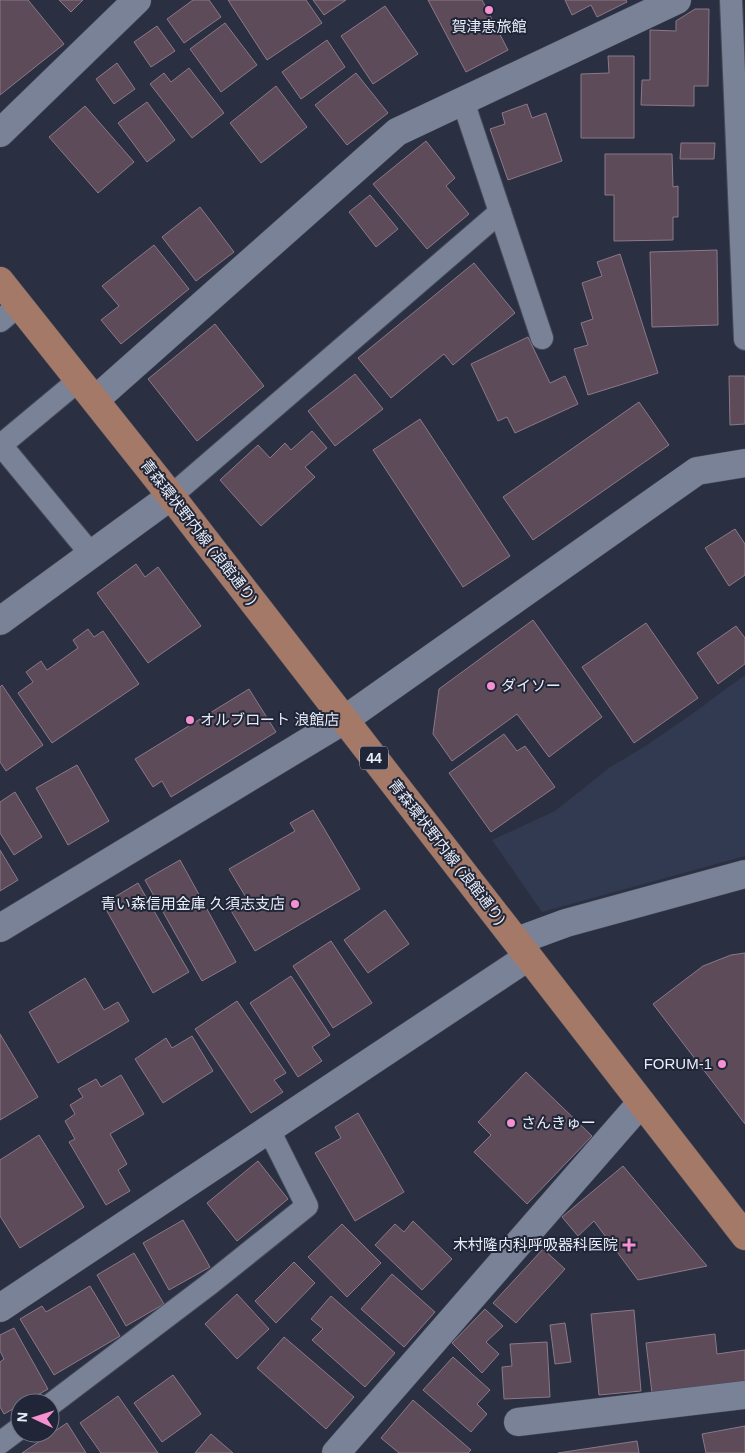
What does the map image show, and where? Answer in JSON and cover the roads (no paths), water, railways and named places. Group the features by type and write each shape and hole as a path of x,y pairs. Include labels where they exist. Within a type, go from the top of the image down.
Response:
{"main road":[{"name":"青森環状野内線 (浪館通り)","path":"0,280 10,313 87,390 745,1236"}],"street":[{"path":"0,133 136,0"},
{"path":"87,390 397,132 677,0"},
{"path":"0,928 344,720 697,471 745,463"},
{"path":"0,621 171,496"},
{"path":"0,1308 269,1130 522,949 566,923 745,874"},
{"path":"336,1453 642,1103"},
{"path":"518,1422 745,1395"}],"lane":[{"path":"731,0 745,339"},
{"path":"463,101 542,338"},
{"path":"171,496 500,212"},
{"path":"87,390 0,444 91,554"},
{"path":"60,1397 211,1283 307,1206 269,1130"}],"place":[{"name":"賀津恵旅館","path":"489,10"},
{"name":"ダイソー","path":"491,686"},
{"name":"オルブロート 浪館店","path":"190,720"},
{"name":"青い森信用金庫 久須志支店","path":"295,904"},
{"name":"FORUM-1","path":"722,1064"},
{"name":"さんきゅー","path":"511,1123"},
{"name":"木村隆内科呼吸器科医院","path":"629,1245"}]}
